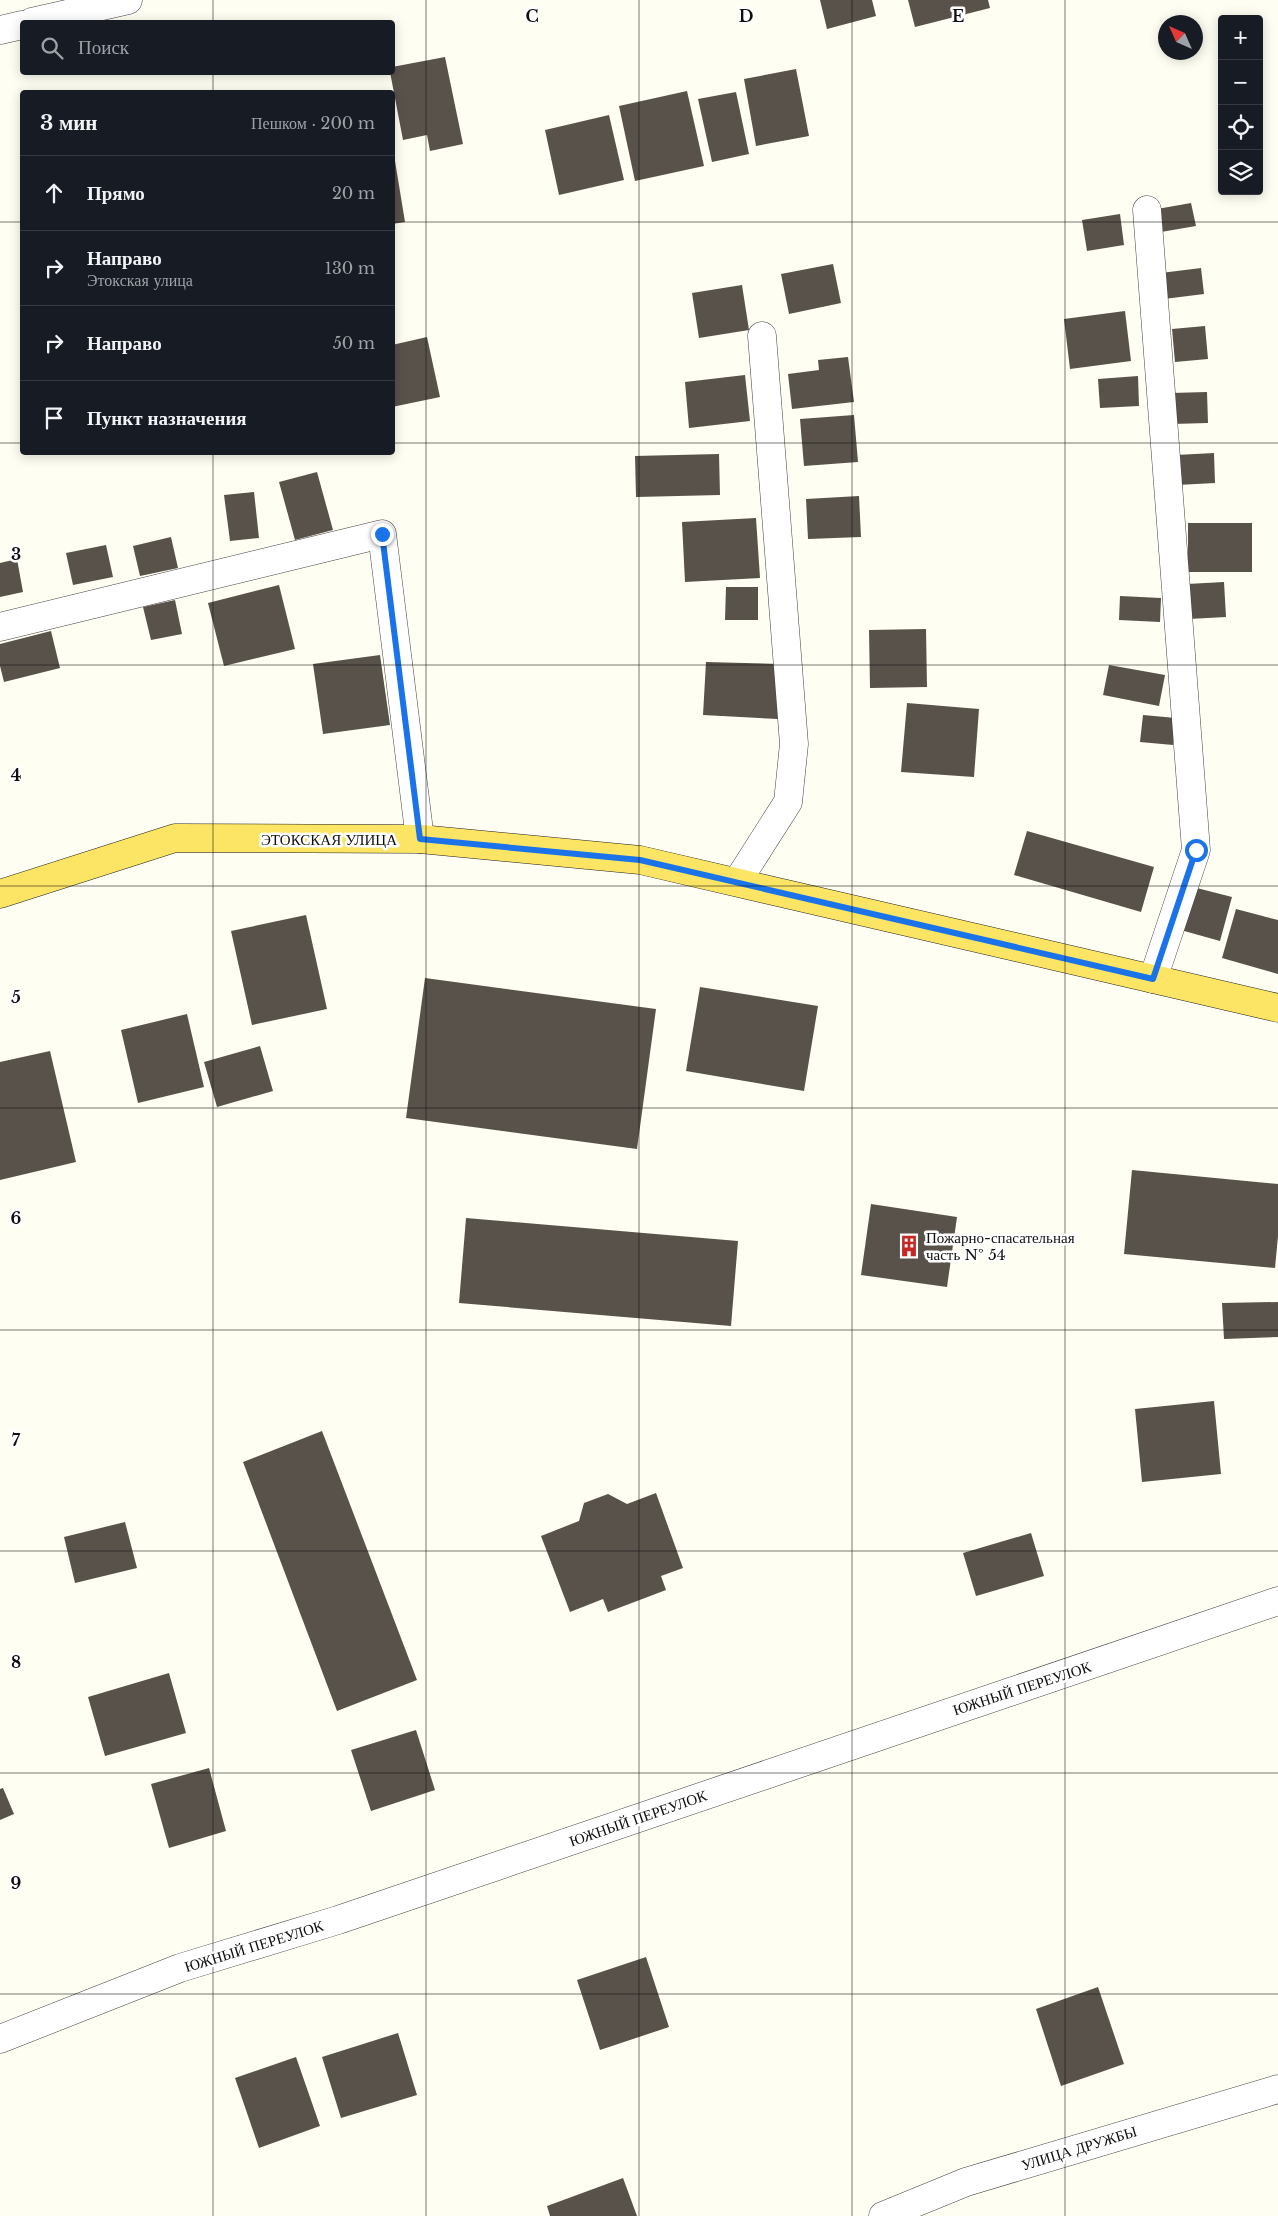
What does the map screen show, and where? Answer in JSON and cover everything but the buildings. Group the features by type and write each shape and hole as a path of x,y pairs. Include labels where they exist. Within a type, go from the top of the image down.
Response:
{"main road":[{"name":"ЭТОКСКАЯ УЛИЦА","path":"0,894 175,838 420,839 640,860 1278,1008"}],"street":[{"path":"41,20 128,0"},
{"path":"0,30 20,25"},
{"path":"1147,210 1196,850 1153,979"},
{"path":"737,882 788,802 794,744 762,336"},
{"path":"0,627 382,534 420,839"},
{"name":"ЮЖНЫЙ ПЕРЕУЛОК","path":"0,2039 180,1968 338,1920 1278,1601"},
{"name":"УЛИЦА ДРУЖБЫ","path":"883,2216 966,2182 1278,2089"}],"place":[{"name":"Пожарно-спасательная часть № 54","path":"909,1246"}],"route":[{"path":"382,534 420,839 640,860 1153,979 1196,850"}]}
